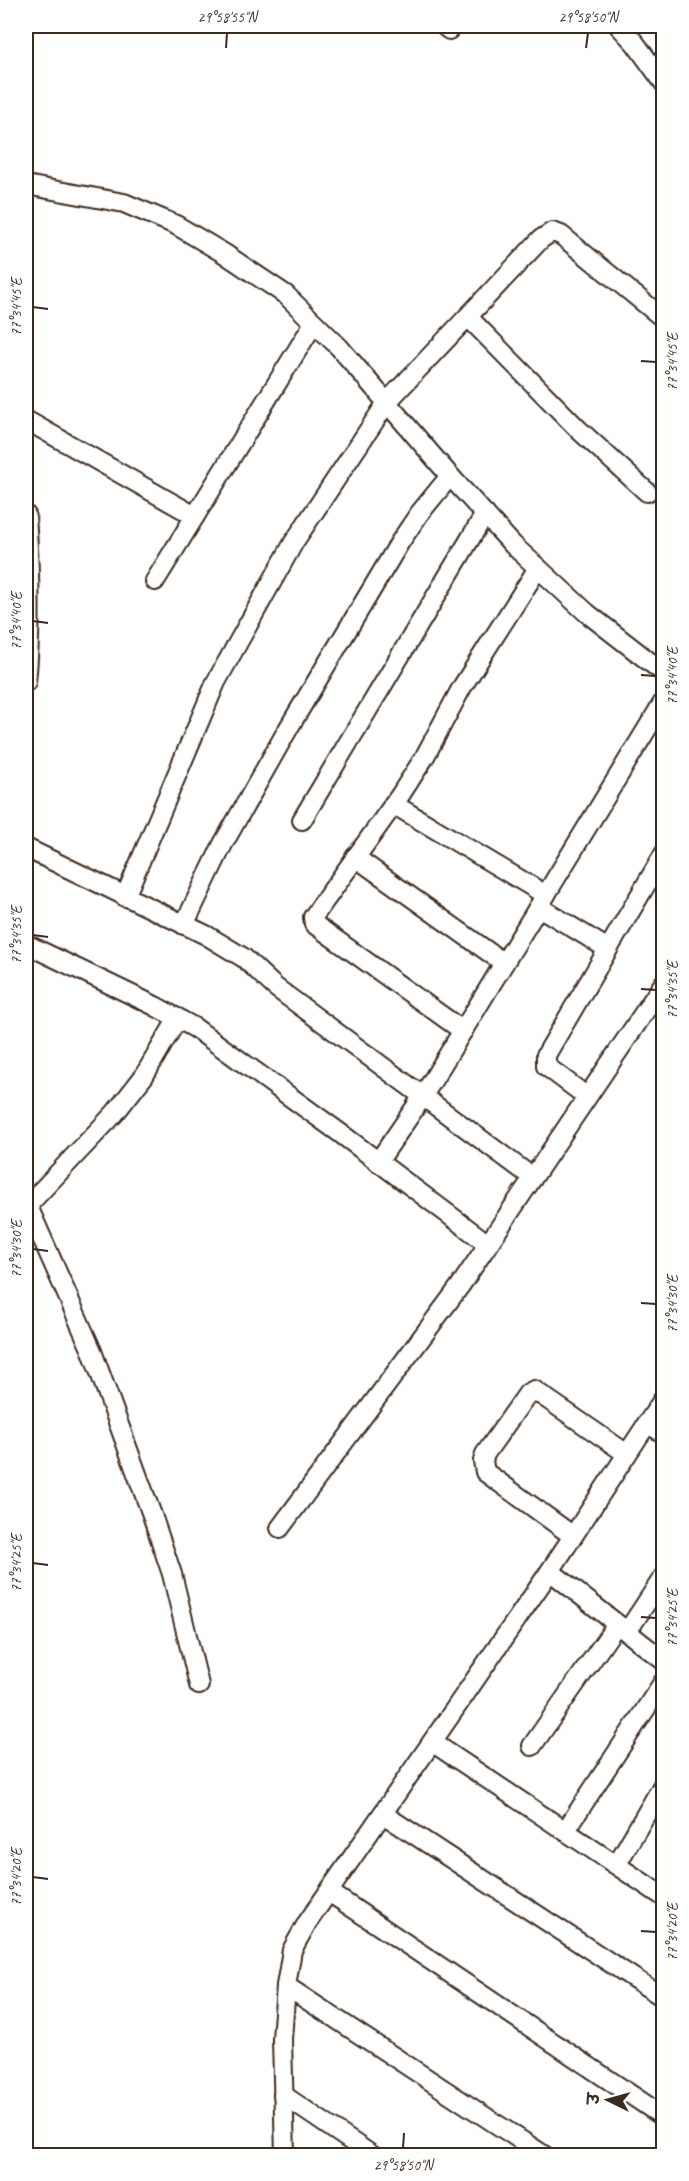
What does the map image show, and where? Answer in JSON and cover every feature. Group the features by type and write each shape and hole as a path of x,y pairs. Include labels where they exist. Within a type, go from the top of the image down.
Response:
{"street":[{"path":"619,26 635,43 663,83"},
{"path":"26,185 124,203 176,225 225,254 286,295 339,347 513,545 587,613 663,673"},
{"path":"125,897 216,682 294,542 387,401 542,239 552,232 561,235 663,319"},
{"path":"468,317 579,430 647,492"},
{"path":"155,581 314,323"},
{"path":"26,420 195,516"},
{"path":"184,925 223,844 382,571 419,514 450,476"},
{"path":"302,820 485,514"},
{"path":"26,515 30,619 26,682"},
{"path":"463,1031 313,922 314,915 424,758 462,687 538,568"},
{"path":"378,1162 423,1096 663,702"},
{"path":"393,804 542,901 608,949"},
{"path":"26,848 184,925 244,958 275,987 532,1177"},
{"path":"586,1096 546,1066 545,1059 663,855"},
{"path":"356,857 504,963"},
{"path":"26,944 178,1018 212,1040 488,1244"},
{"path":"280,1528 460,1286 663,983"},
{"path":"178,1018 144,1076 121,1106 26,1204 92,1351 148,1504 172,1574 199,1685"},
{"path":"573,1536 486,1472 483,1461 485,1454 528,1393 534,1390 627,1454"},
{"path":"285,2156 282,2039 286,1986 292,1950 307,1923 550,1571 663,1398"},
{"path":"647,1423 663,1434"},
{"path":"550,1571 663,1660"},
{"path":"532,1746 663,1576"},
{"path":"566,1830 663,1681"},
{"path":"432,1742 663,1897"},
{"path":"617,1864 663,1783"},
{"path":"383,1814 663,1998"},
{"path":"329,1892 663,2117"},
{"path":"286,1986 545,2156"},
{"path":"283,2094 373,2156"}]}
